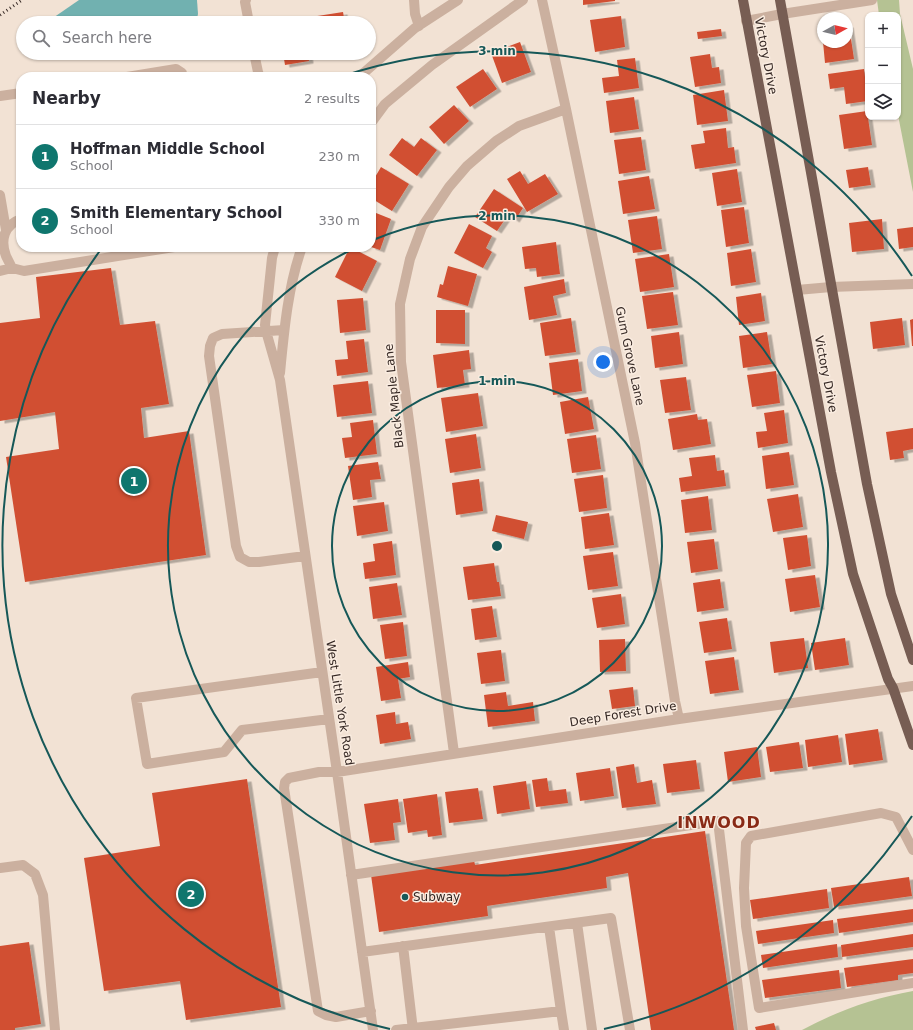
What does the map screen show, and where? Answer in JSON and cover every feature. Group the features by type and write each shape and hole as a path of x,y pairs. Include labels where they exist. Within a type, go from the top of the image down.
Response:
{"main road":[{"name":"Victory Drive","path":"743,0 831,472 853,574 888,679 893,688 913,745"},
{"name":"Victory Drive","path":"780,0 866,476 891,594 913,660"}],"street":[{"path":"246,0 245,2 248,16"},
{"path":"414,0 415,14 419,26"},
{"path":"365,72 419,26 458,0"},
{"path":"376,116 385,104 432,65 523,0"},
{"name":"Gum Grove Lane","path":"542,0 635,443 679,719"},
{"path":"746,22 782,14 872,0"},
{"path":"255,60 257,72"},
{"path":"162,72 176,70 180,72"},
{"path":"0,96 16,94"},
{"name":"Black Maple Lane","path":"454,753 401,362 400,304 410,259 422,227 449,187 467,166 496,141 519,126 566,109"},
{"path":"0,195 6,230 4,242 6,256 12,268"},
{"path":"6,230 16,221"},
{"path":"0,271 12,268 24,270 141,252"},
{"name":"West Little York Road","path":"274,252 265,325 280,380 338,772 373,1030"},
{"name":"West Little York Road","path":"280,380 284,330 296,264 300,252"},
{"path":"797,290 831,287 913,284"},
{"path":"284,330 222,334 213,338 209,356 236,546 240,557 249,562 259,562 305,556"},
{"path":"322,672 136,698 147,764 224,752 242,730 329,719"},
{"name":"Deep Forest Drive","path":"371,1011 336,1017 326,1015 318,1011 284,788 285,782 289,778 319,772 338,772 679,719 913,686"},
{"path":"913,850 896,817 882,813 752,836 746,843 744,888 746,926 759,1008 913,984"},
{"path":"351,875 718,821 743,1030"},
{"path":"0,868 23,865 35,874 43,895 55,1030"},
{"path":"362,952 611,918 630,1030"},
{"path":"577,923 592,1030"},
{"path":"549,927 564,1030"},
{"path":"403,946 413,1029"},
{"path":"396,1030 561,1010"}],"green space":[{"path":"877,0 899,0 900,12 879,12"},
{"path":"901,18 913,69 913,192 899,120 901,120"},
{"path":"913,991 913,1030 802,1030 856,1006 884,997"}],"water":[{"path":"79,0 197,0 198,14 198,16 56,16"}],"building":[{"path":"583,0 615,0 615,1 583,5"},
{"path":"343,12 344,16 317,16"},
{"path":"621,16 625,47 595,52 590,20"},
{"path":"721,29 722,36 698,39 697,32"},
{"path":"520,42 531,72 502,83 491,53"},
{"path":"824,48 852,48 854,59 825,63"},
{"path":"710,54 712,68 719,67 721,83 695,87 690,57"},
{"path":"635,58 639,88 604,93 602,78 619,76 617,60"},
{"path":"284,60 309,60 309,61 285,65"},
{"path":"483,69 497,89 470,107 456,87"},
{"path":"864,69 865,101 846,104 844,87 830,89 828,74"},
{"path":"724,90 728,121 697,125 693,95"},
{"path":"634,97 639,129 610,133 606,101"},
{"path":"454,105 469,121 444,144 429,127"},
{"path":"865,111 865,120 868,120 872,145 844,149 839,115"},
{"path":"726,128 728,148 734,147 736,163 695,169 691,145 705,143 703,131"},
{"path":"641,137 646,170 619,174 614,140"},
{"path":"402,138 414,147 421,138 437,150 417,176 389,155"},
{"path":"381,167 409,184 392,211 376,201 376,176"},
{"path":"868,167 871,185 849,188 846,170"},
{"path":"737,169 742,202 717,206 712,173"},
{"path":"520,171 528,184 545,174 558,194 527,212 507,179"},
{"path":"649,176 655,209 623,214 618,181"},
{"path":"494,189 523,208 515,220 508,215 497,231 475,217"},
{"path":"744,207 749,243 726,247 721,210"},
{"path":"376,213 391,219 380,250 376,249"},
{"path":"657,216 662,249 633,253 628,220"},
{"path":"882,219 884,249 852,252 849,223"},
{"path":"469,224 492,236 486,248 492,252 483,268 454,253"},
{"path":"913,227 913,247 899,249 897,229"},
{"path":"556,242 560,274 537,277 536,268 525,269 522,247"},
{"path":"751,249 756,282 731,286 727,253"},
{"path":"348,252 360,252 377,261 362,291 335,277"},
{"path":"669,254 674,287 640,292 635,259"},
{"path":"448,266 477,274 468,306 437,297 440,284 443,285"},
{"path":"111,268 120,325 155,321 169,404 141,408 144,438 189,431 206,555 25,582 6,457 59,449 55,412 0,421 0,323 40,318 36,277"},
{"path":"564,279 566,293 553,296 557,315 529,320 524,287"},
{"path":"673,292 678,325 647,329 642,296"},
{"path":"761,293 765,321 739,325 736,297"},
{"path":"363,298 366,330 340,333 337,300"},
{"path":"436,310 465,310 465,344 436,343"},
{"path":"571,318 576,352 545,356 540,323"},
{"path":"902,318 905,345 873,349 870,322"},
{"path":"913,319 913,346 912,346 910,320"},
{"path":"679,332 683,364 655,368 651,336"},
{"path":"767,332 772,364 743,368 739,336"},
{"path":"364,339 368,372 337,376 335,360 348,359 346,341"},
{"path":"469,350 471,369 463,370 465,385 437,388 433,355"},
{"path":"578,359 582,391 553,395 549,363"},
{"path":"776,371 780,403 752,407 747,375"},
{"path":"686,377 691,410 665,413 660,380"},
{"path":"368,381 372,413 337,417 333,385"},
{"path":"478,393 483,426 446,432 441,398"},
{"path":"588,397 594,429 565,434 560,402"},
{"path":"784,410 788,443 758,448 756,432 767,431 764,413"},
{"path":"697,414 698,420 707,419 711,444 673,450 668,419"},
{"path":"373,420 377,454 345,458 342,438 352,437 350,423"},
{"path":"913,428 913,449 903,451 904,458 890,460 886,432"},
{"path":"476,434 481,468 450,473 445,439"},
{"path":"596,435 601,469 572,473 567,439"},
{"path":"789,452 794,485 766,489 762,456"},
{"path":"715,455 717,471 724,470 726,486 681,492 679,478 692,476 689,458"},
{"path":"378,462 381,479 370,480 372,497 353,500 348,466"},
{"path":"603,475 607,508 579,512 574,479"},
{"path":"479,479 483,511 456,515 452,483"},
{"path":"798,494 803,527 773,532 767,499"},
{"path":"708,496 712,530 685,533 681,500"},
{"path":"384,502 388,531 357,536 353,506"},
{"path":"609,513 614,545 585,549 581,517"},
{"path":"496,515 528,522 524,539 492,531"},
{"path":"807,535 811,566 788,570 783,538"},
{"path":"714,539 718,569 691,573 687,542"},
{"path":"392,541 396,575 365,579 363,563 375,561 373,544"},
{"path":"613,552 618,586 588,590 583,556"},
{"path":"494,563 501,596 468,600 463,567"},
{"path":"815,575 820,607 790,612 785,579"},
{"path":"720,579 724,608 697,612 693,583"},
{"path":"397,583 402,615 373,619 369,587"},
{"path":"621,594 625,624 597,628 592,598"},
{"path":"492,606 497,637 475,640 471,609"},
{"path":"727,618 732,649 704,653 699,622"},
{"path":"403,622 407,656 385,659 380,625"},
{"path":"804,638 808,668 774,673 770,642"},
{"path":"845,638 849,665 815,670 811,643"},
{"path":"625,639 626,671 600,672 599,640"},
{"path":"501,650 505,681 481,684 477,653"},
{"path":"734,657 739,690 710,694 705,661"},
{"path":"408,662 410,677 398,679 401,698 381,701 376,667"},
{"path":"633,687 635,706 612,709 609,690"},
{"path":"506,692 508,706 533,702 535,721 488,727 484,695"},
{"path":"395,712 396,724 408,722 411,739 380,744 376,715"},
{"path":"878,729 883,760 849,765 845,734"},
{"path":"838,735 842,762 808,767 805,740"},
{"path":"799,742 803,768 770,772 766,747"},
{"path":"757,747 761,777 728,782 724,752"},
{"path":"696,760 700,789 667,793 663,764"},
{"path":"634,764 637,783 652,780 656,804 622,808 616,767"},
{"path":"610,768 614,796 580,801 576,773"},
{"path":"547,778 549,791 566,789 568,803 536,807 532,780"},
{"path":"247,779 281,1007 186,1020 180,981 104,991 84,858 160,846 152,793"},
{"path":"526,781 530,809 497,814 493,786"},
{"path":"478,788 483,819 449,823 445,792"},
{"path":"437,794 442,835 428,837 427,830 408,833 403,799"},
{"path":"398,799 401,822 393,823 395,840 370,843 364,804"},
{"path":"705,831 734,1030 651,1030 628,873 606,877 607,888 487,906 488,916 379,932 371,875 474,860 475,865"},
{"path":"909,877 912,896 834,907 831,888"},
{"path":"827,889 829,908 753,919 750,900"},
{"path":"913,909 913,922 839,933 837,919"},
{"path":"833,920 834,933 758,944 756,931"},
{"path":"913,934 913,947 842,957 841,945"},
{"path":"29,942 41,1024 15,1028 15,1030 0,1030 0,946"},
{"path":"837,944 838,957 763,968 761,955"},
{"path":"913,959 913,973 898,975 898,980 847,987 844,968"},
{"path":"839,970 841,988 765,998 762,980"},
{"path":"774,1023 776,1030 756,1030 755,1027"}],"railway":[{"path":"0,15 22,0"}],"place":[{"name":"Hoffman Middle School","path":"134,481"},
{"name":"Smith Elementary School","path":"191,894"},
{"name":"Subway","path":"405,897"}],"district":[{"name":"INWOOD","path":"719,822"}]}
